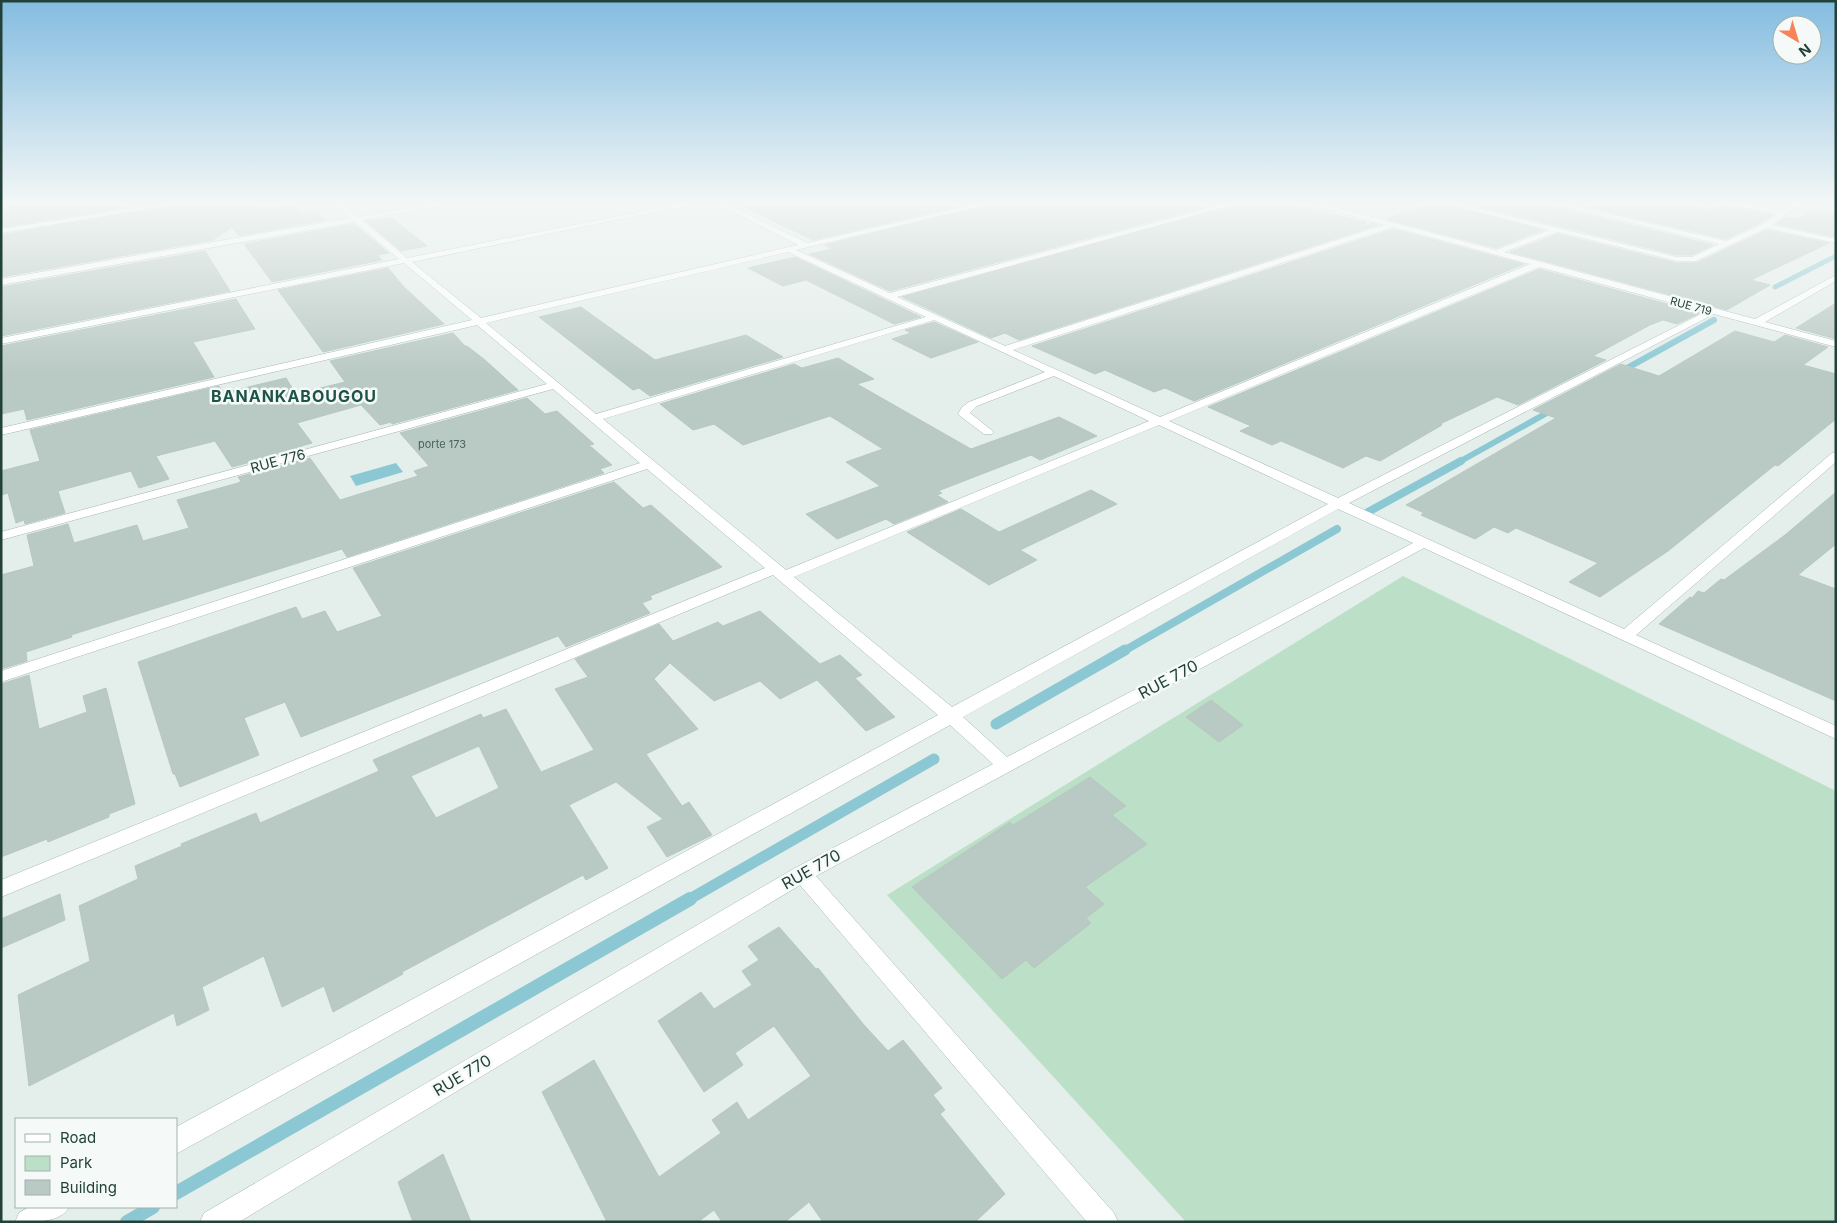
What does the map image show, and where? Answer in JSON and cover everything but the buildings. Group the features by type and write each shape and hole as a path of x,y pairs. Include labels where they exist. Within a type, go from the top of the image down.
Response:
{"street":[{"path":"1,282 121,261"},
{"path":"1,341 412,261"},
{"path":"1,432 741,261"},
{"path":"813,261 1836,733"},
{"path":"889,296 1020,261"},
{"path":"1005,349 1279,261"},
{"name":"RUE 719","path":"1527,261 1836,344"},
{"path":"407,262 951,716 1005,765"},
{"path":"1,889 1159,420 1538,264"},
{"path":"1756,323 1836,277"},
{"path":"178,1140 1339,504 1712,311"},
{"path":"594,418 935,317"},
{"path":"988,432 964,414 966,409 973,404 1055,372"},
{"name":"RUE 776","path":"1,536 555,385"},
{"path":"1625,636 1836,456"},
{"path":"1,677 649,464"},
{"name":"RUE 770","path":"213,1222 802,874 1424,543"},
{"path":"802,874 1102,1221"},
{"path":"28,1222 54,1208"}],"green space":[{"path":"1403,576 1836,791 1836,1222 1186,1222 887,895"}],"water":[{"path":"396,463 403,472 356,486 350,476"}],"waterway":[{"path":"1775,287 1826,261"},
{"path":"1620,372 1714,320"},
{"path":"1459,462 1554,409"},
{"path":"1368,512 1461,461"},
{"path":"1122,652 1337,529"},
{"path":"996,724 1125,650"},
{"path":"688,900 934,759"},
{"path":"178,1192 690,899"},
{"path":"127,1222 151,1208"}],"district":[{"name":"BANANKABOUGOU","path":"294,396"}]}
